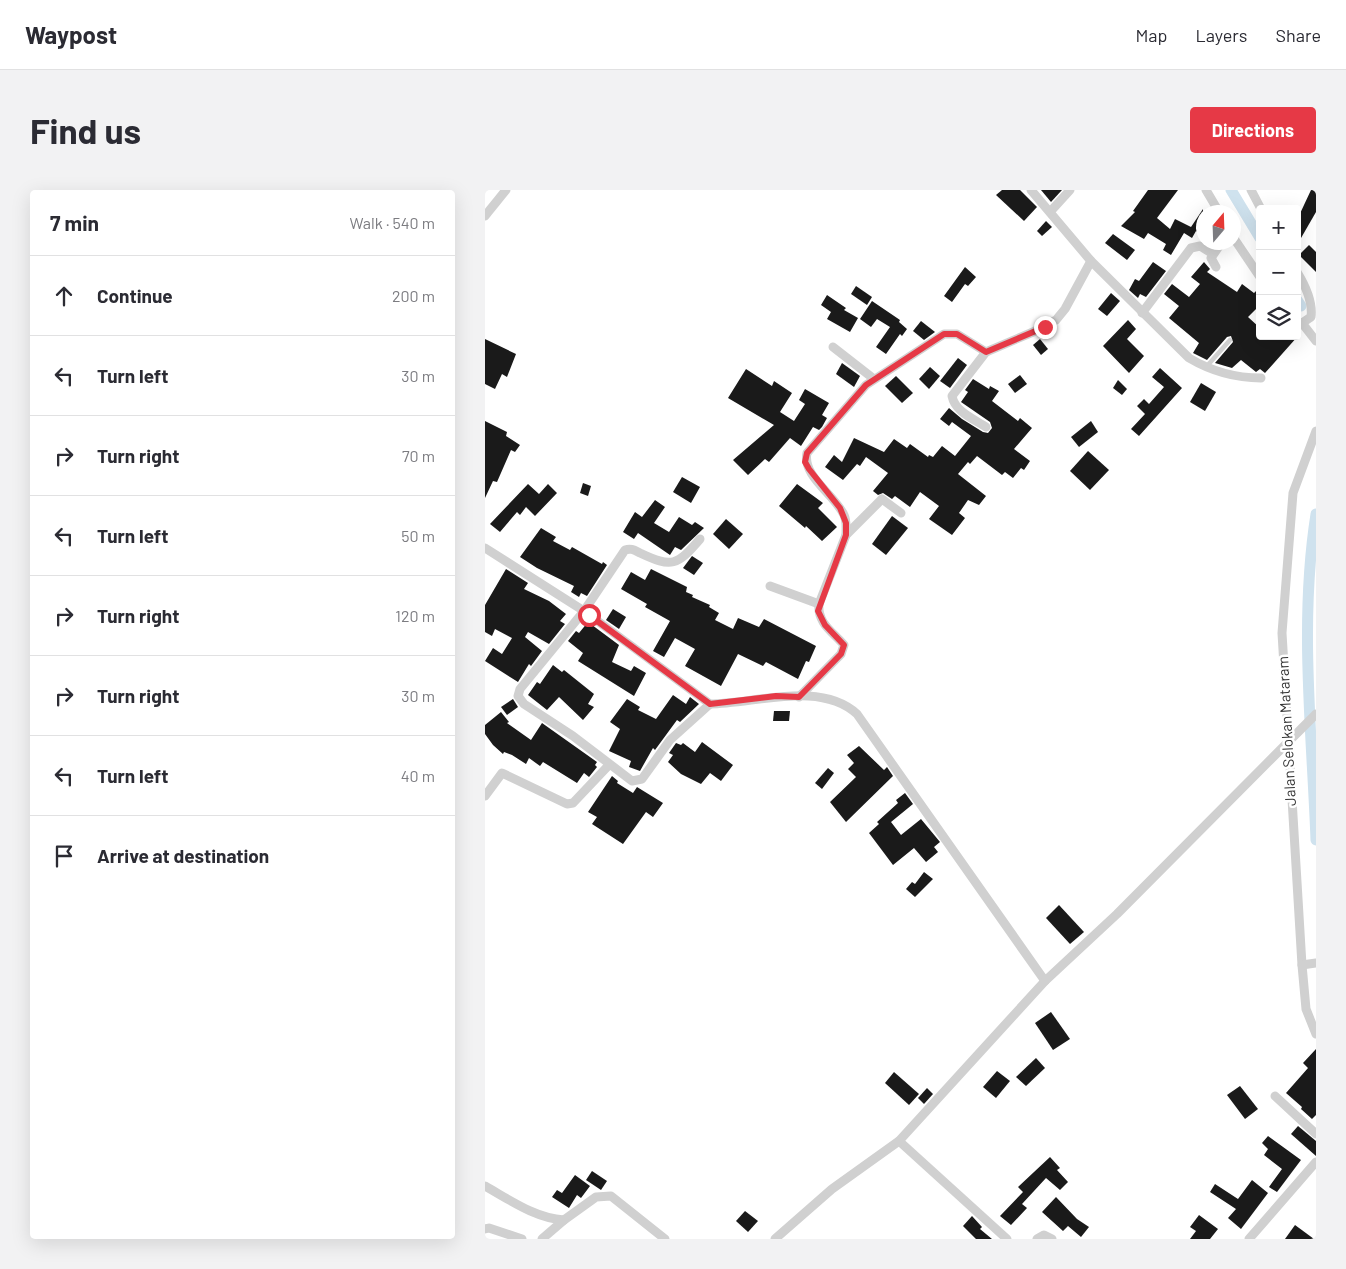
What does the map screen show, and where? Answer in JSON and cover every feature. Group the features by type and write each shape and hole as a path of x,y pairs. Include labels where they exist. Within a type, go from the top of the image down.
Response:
{"street":[{"path":"485,216 506,190"},
{"path":"1031,190 1091,260 1189,358 1206,367 1245,378 1261,378"},
{"path":"1050,212 1070,190"},
{"path":"1206,190 1215,205"},
{"path":"1251,190 1259,205"},
{"path":"1143,313 1191,248 1200,246 1213,254"},
{"path":"1241,249 1256,271"},
{"path":"1216,250 1211,262 1216,266"},
{"path":"986,427 960,410 955,405 952,396 986,352 1056,320 1065,309 1091,260"},
{"path":"1301,281 1312,311 1311,317 1302,325 1316,342"},
{"path":"846,535 845,516 805,462 807,453 813,444 874,379 944,334 950,332 986,352"},
{"path":"833,348 874,379"},
{"name":"Jalan Selokan Mataram","path":"1316,431 1298,475 1291,509 1282,633 1287,744 1302,966 1306,1009 1316,1034"},
{"path":"799,697 844,650 844,645 819,616 819,604 846,535 882,499 901,513"},
{"path":"700,539 685,557 675,564 663,563 633,550 625,550 584,611 520,689 518,696 524,704 573,736 628,780 642,779 670,740 710,704 776,696 837,701 847,705 857,714 1045,981"},
{"path":"485,548 584,611 710,704"},
{"path":"770,586 819,604"},
{"path":"775,1239 832,1188 899,1141 1045,981 1117,914 1316,714"},
{"path":"485,796 502,773 567,804 573,803 609,764"},
{"path":"1302,966 1316,963"},
{"path":"1275,1096 1316,1134"},
{"path":"899,1141 1007,1239"},
{"path":"1249,1239 1316,1162"},
{"path":"485,1186 541,1216 564,1220"},
{"path":"542,1239 596,1197 605,1195 617,1200 665,1239"},
{"path":"485,1229 489,1228 523,1239"},
{"path":"1037,1239 1044,1235 1052,1239"}],"lane":[{"path":"1206,367 1230,340"}],"building":[{"path":"1002,190 1020,190 1037,207 1024,221 996,195"},
{"path":"1041,190 1062,190 1051,202"},
{"path":"1148,190 1178,190 1157,218 1170,229 1175,219 1191,227 1196,220 1196,231 1192,238 1184,233 1171,255 1163,250 1166,244 1148,233 1144,239 1121,226 1135,212 1133,211"},
{"path":"1311,190 1316,190 1316,212 1301,238 1301,211"},
{"path":"1046,221 1052,227 1042,236 1037,231"},
{"path":"1113,234 1135,250 1127,260 1105,243"},
{"path":"1309,245 1316,252 1316,272 1301,257 1301,253"},
{"path":"1153,262 1166,271 1146,297 1140,294 1138,298 1129,290 1135,279 1139,281"},
{"path":"1204,262 1210,269 1207,272 1237,292 1242,284 1254,293 1256,291 1256,309 1248,317 1256,324 1256,340 1294,340 1265,373 1260,369 1256,372 1241,360 1232,368 1215,363 1233,342 1231,336 1227,337 1207,360 1193,353 1199,343 1169,318 1179,306 1164,294 1172,284 1189,297 1200,284 1191,277"},
{"path":"965,267 976,277 968,286 965,284 952,302 944,296"},
{"path":"856,286 872,297 867,305 851,294"},
{"path":"1111,293 1120,301 1107,316 1098,309"},
{"path":"827,295 846,308 844,310 858,318 850,332 827,319 831,312 821,305"},
{"path":"872,301 900,320 899,322 907,329 902,336 900,334 886,354 876,347 890,327 877,319 871,327 860,319"},
{"path":"1128,320 1136,329 1127,339 1144,356 1129,373 1103,346"},
{"path":"921,321 935,332 924,340 913,331"},
{"path":"485,339 516,354 507,377 502,374 495,389 485,384"},
{"path":"1040,339 1048,349 1041,355 1033,345"},
{"path":"958,358 967,365 950,388 940,381"},
{"path":"842,363 860,376 854,387 836,374"},
{"path":"930,367 940,376 929,389 919,379"},
{"path":"1160,368 1182,388 1139,436 1131,429 1145,414 1137,406 1144,399 1149,404 1164,387 1152,377"},
{"path":"746,369 772,386 774,381 792,393 780,412 794,421 805,404 799,400 805,389 829,403 822,415 827,418 822,427 819,430 813,427 801,446 790,438 769,462 765,459 748,475 733,460 774,425 728,398"},
{"path":"1020,375 1027,384 1015,393 1008,384"},
{"path":"896,376 913,393 902,403 885,386"},
{"path":"973,379 989,389 990,386 999,391 992,401 1018,421 1020,418 1032,428 1014,449 1030,461 1024,470 1021,468 1013,478 1005,472 1002,475 977,456 970,464 968,462 958,474 986,496 979,505 968,500 959,513 965,518 952,535 929,519 939,506 920,492 910,507 895,496 892,499 883,493 878,495 873,491 888,473 866,457 860,466 857,464 843,480 825,467 834,455 842,462 854,438 884,452 894,439 907,448 910,444 928,457 929,455 933,457 942,446 955,456 971,436 952,422 949,426 940,419 949,408 983,432 988,433 992,428 990,422 961,402 968,392 965,390"},
{"path":"1118,380 1127,389 1122,395 1113,388"},
{"path":"1201,383 1216,392 1205,411 1190,402"},
{"path":"485,421 507,432 506,436 520,445 515,452 511,450 497,482 493,481 485,498"},
{"path":"1091,421 1098,432 1079,447 1071,437"},
{"path":"1088,451 1109,470 1090,490 1070,471"},
{"path":"682,477 700,487 691,503 673,492"},
{"path":"583,483 591,486 588,496 580,493"},
{"path":"528,484 539,494 548,484 557,493 535,516 526,507 520,515 517,512 500,532 490,524"},
{"path":"797,484 823,503 818,508 837,527 822,541 806,526 805,528 779,506"},
{"path":"655,500 665,507 654,523 669,532 679,517 692,525 695,522 704,528 681,550 675,547 670,555 638,533 634,539 623,532 635,512 642,517"},
{"path":"892,516 908,528 886,555 872,544"},
{"path":"726,519 743,534 729,549 713,534"},
{"path":"541,528 556,537 553,541 570,550 572,547 607,565 587,596 581,593 579,597 571,592 574,586 537,568 520,557"},
{"path":"692,556 703,563 694,575 683,568"},
{"path":"506,569 528,583 524,589 549,601 566,614 560,621 565,624 549,644 528,632 525,637 542,651 531,666 529,664 518,682 485,661 493,648 502,654 512,638 495,629 492,636 485,632 485,605"},
{"path":"651,569 687,587 686,592 693,595 692,597 710,605 709,607 719,613 715,620 733,629 738,618 759,627 764,619 816,646 809,662 806,661 798,679 766,662 763,666 738,654 721,686 685,666 695,649 675,638 664,657 653,651 670,621 645,607 647,604 621,589 631,572 645,580"},
{"path":"613,609 626,617 619,629 606,620"},
{"path":"588,622 619,645 612,662 631,671 634,666 646,673 634,696 578,661 583,653 568,641 576,631 579,633"},
{"path":"553,665 562,672 564,670 594,694 588,704 594,707 583,720 559,697 547,710 528,695 537,682 540,684"},
{"path":"673,695 686,704 690,697 699,704 680,722 677,720 655,750 653,748 640,771 629,767 631,761 609,751 620,729 610,722 627,699 640,707 638,710 656,719"},
{"path":"513,699 518,707 507,715 501,707"},
{"path":"774,711 790,711 789,721 773,721"},
{"path":"501,712 509,722 507,723 531,740 542,723 597,762 595,765 597,767 589,777 584,773 577,783 543,762 540,766 529,758 526,764 512,755 504,752 503,754 485,734 485,725"},
{"path":"702,742 733,765 721,781 710,773 701,784 681,774 668,762 673,755 669,753 676,743 681,745 683,743 695,752"},
{"path":"859,746 884,770 887,767 893,776 846,822 830,802 856,777 848,769 854,763 847,755"},
{"path":"828,768 834,773 822,789 815,783"},
{"path":"612,776 618,781 617,783 633,793 637,787 663,803 653,817 646,812 623,844 592,824 597,817 588,812"},
{"path":"905,793 913,804 891,822 901,835 921,819 940,842 934,847 938,852 926,862 914,848 893,865 869,833 879,824 877,822 898,803 896,800"},
{"path":"924,872 933,879 915,897 906,889 912,882 915,884"},
{"path":"1059,905 1084,932 1070,944 1046,918"},
{"path":"1051,1012 1070,1039 1053,1050 1035,1023"},
{"path":"1316,1049 1316,1115 1312,1119 1286,1093 1308,1068 1303,1063"},
{"path":"1036,1058 1045,1068 1026,1086 1016,1077"},
{"path":"997,1071 1010,1081 996,1098 983,1087"},
{"path":"894,1072 919,1094 909,1105 885,1083"},
{"path":"1240,1086 1258,1109 1245,1119 1227,1095"},
{"path":"927,1088 933,1094 924,1104 918,1098"},
{"path":"1298,1126 1316,1141 1316,1156 1291,1134"},
{"path":"1268,1136 1301,1160 1277,1192 1269,1187 1282,1169 1264,1155 1268,1149 1262,1143"},
{"path":"1050,1157 1060,1168 1057,1170 1068,1182 1060,1190 1046,1178 1022,1204 1027,1208 1011,1225 1000,1216 1023,1192 1018,1187"},
{"path":"592,1171 607,1181 601,1190 586,1180"},
{"path":"575,1175 590,1186 581,1198 577,1195 569,1208 552,1197 557,1190 562,1193"},
{"path":"1252,1180 1268,1193 1241,1229 1228,1218 1236,1209 1210,1192 1215,1184 1238,1199"},
{"path":"1056,1197 1077,1219 1089,1227 1081,1237 1068,1226 1063,1231 1042,1212"},
{"path":"745,1211 758,1221 748,1232 736,1221"},
{"path":"1199,1215 1218,1229 1210,1239 1190,1239 1196,1231 1190,1227"},
{"path":"972,1216 982,1227 980,1229 992,1239 976,1239 963,1226"},
{"path":"1295,1225 1314,1239 1285,1239"}],"waterway":[{"path":"1231,190 1256,231"},
{"path":"1316,514 1308,595 1307,636 1316,840"}],"route":[{"path":"589,615 710,704 776,696 799,697 844,650 844,645 825,625 818,611 846,535 845,516 809,469 805,462 807,453 866,385 944,334 950,332 957,334 986,352 1045,327"}]}
